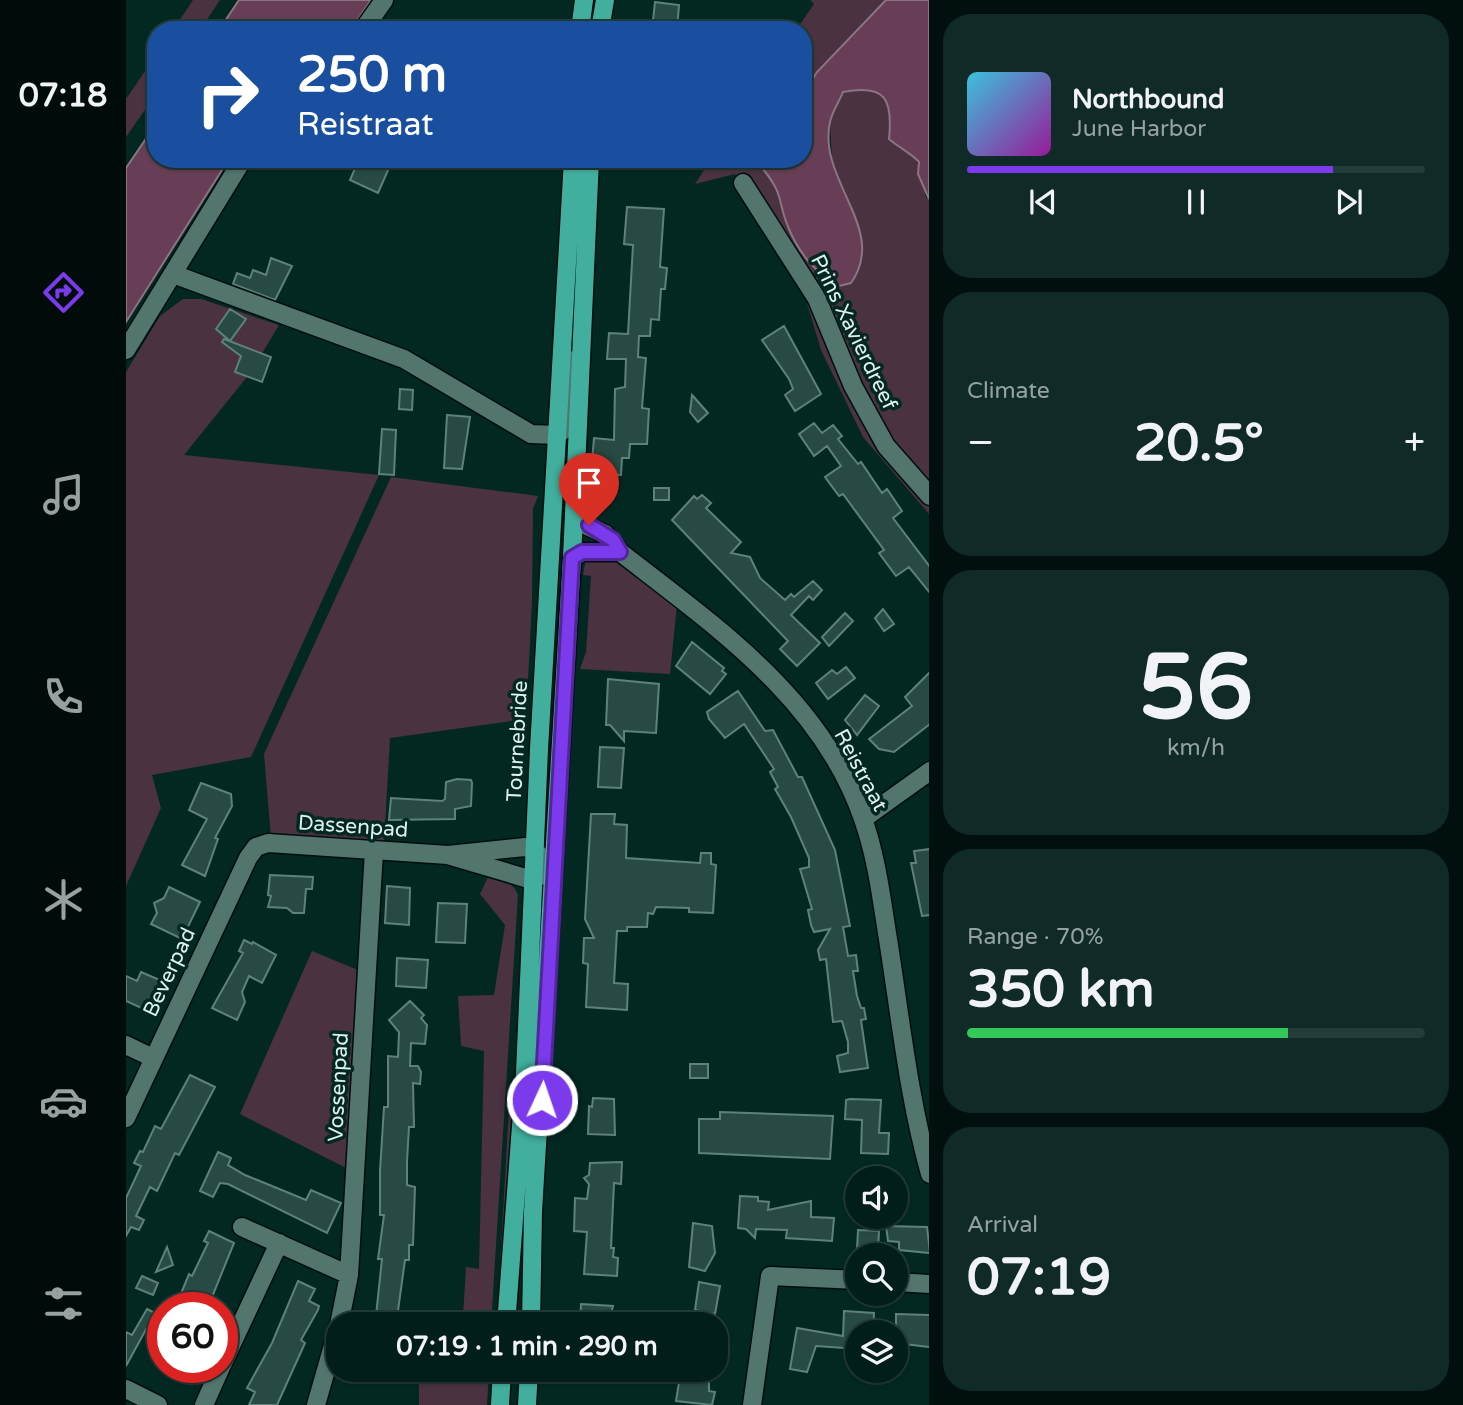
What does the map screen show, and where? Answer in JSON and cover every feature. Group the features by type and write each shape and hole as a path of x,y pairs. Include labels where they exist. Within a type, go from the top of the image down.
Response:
{"main road":[{"path":"581,21 584,0"},
{"path":"602,21 605,0"},
{"name":"Tournebride","path":"507,1312 525,1073 532,880 572,168"},
{"name":"Tournebride","path":"531,1312 533,1212 572,558 583,348 580,326 589,168"},
{"path":"500,1405 501,1382"},
{"path":"527,1405 528,1382"}],"street":[{"path":"369,21 384,0"},
{"path":"126,350 238,168"},
{"name":"Prins Xavierdreef","path":"743,183 817,299 853,386 886,446 929,496"},
{"path":"173,274 385,351 531,434 557,435 566,429 580,326"},
{"name":"Reistraat","path":"574,520 605,534 620,552 736,642 778,683 830,752 863,819 878,879 915,1114 929,1174"},
{"path":"572,558 582,552 620,552"},
{"path":"863,819 929,771"},
{"name":"Dassenpad","path":"256,847 268,843 447,855 504,848 534,850"},
{"name":"Beverpad","path":"126,1118 248,858 256,847"},
{"path":"532,880 554,869 534,850"},
{"name":"Vossenpad","path":"341,1312 349,1275 374,851"},
{"name":"Dassenpad","path":"447,855 532,880"},
{"path":"126,1045 153,1058"},
{"path":"242,1227 349,1275"},
{"path":"238,1331 279,1243"},
{"path":"752,1405 770,1276 845,1279"},
{"path":"908,1283 929,1284"},
{"name":"Vossenpad","path":"316,1405 326,1370"},
{"path":"204,1405 214,1383"},
{"path":"126,1389 158,1405"}],"shaded area":[{"path":"193,0 220,0 206,21 179,21"},
{"path":"239,0 371,0 357,21 225,21"},
{"path":"810,0 886,0 812,80 812,21 802,21 814,4"},
{"path":"886,0 929,0 929,199 918,174 919,162 889,139 890,114 884,98 869,90 843,92 831,118 829,144 833,164 858,224 862,243 860,263 851,283 839,286 816,269 798,246 785,220 778,193 763,169 812,168 812,80"},
{"path":"147,68 147,107 126,137 126,99"},
{"path":"874,90 885,96 898,148 916,161 922,174 926,198 929,199 929,514 863,437 821,350 804,293 735,174 695,184 705,168 764,168 778,193 785,220 803,255 816,269 839,286 842,189 832,161 830,122 843,92"},
{"path":"147,137 147,168 223,168 126,322 126,168"},
{"path":"183,299 201,299 279,325 251,372 184,455 379,475 251,757 152,775 161,808 126,886 126,372 160,316"},
{"path":"391,477 538,496 533,509 526,719 390,738 384,844 271,838 264,754"},
{"path":"609,557 677,605 670,674 580,669 586,652 591,576 583,575 586,559"},
{"path":"488,877 510,884 518,895 492,1312 463,1312 466,1267 479,1269 484,1051 461,1046 458,996 494,995 505,925 480,894"},
{"path":"312,951 358,970 346,1168 240,1114"},
{"path":"510,1090 514,1091 502,1291 497,1312"},
{"path":"419,1382 488,1382 487,1405 419,1405"}],"building":[{"path":"655,2 679,5 678,21 653,21"},
{"path":"355,168 389,168 378,193 350,180"},
{"path":"627,207 664,209 660,267 667,268 665,289 661,289 659,320 651,319 650,336 639,336 638,357 646,358 642,408 649,409 647,444 630,444 629,458 622,458 621,475 591,473 594,438 614,440 615,389 625,387 626,359 607,359 609,333 628,334 633,245 624,244"},
{"path":"271,258 292,266 275,300 233,284 237,273 250,278 253,270 266,275"},
{"path":"230,309 246,319 230,341 216,329"},
{"path":"784,326 821,394 795,411 785,395 793,389 789,379 762,340"},
{"path":"224,339 271,357 262,382 235,372 241,356 222,342"},
{"path":"400,389 413,390 412,410 399,409"},
{"path":"692,395 708,413 698,422 690,412"},
{"path":"447,415 470,417 462,469 444,468"},
{"path":"814,423 822,433 833,425 842,436 838,439 858,464 861,462 882,493 887,489 902,511 893,518 929,566 929,592 909,567 896,576 879,553 884,550 843,494 839,496 825,477 841,466 827,446 814,456 799,434"},
{"path":"382,429 396,430 394,475 379,474"},
{"path":"654,488 669,488 669,500 654,500"},
{"path":"702,495 711,503 706,508 741,542 731,553 750,557 760,578 785,600 791,594 794,597 813,581 822,590 813,600 809,596 791,615 820,643 797,666 780,649 788,641 672,520 694,496 697,499"},
{"path":"883,609 894,624 884,631 875,618"},
{"path":"845,613 853,621 829,646 822,637"},
{"path":"692,642 724,668 722,671 726,674 710,694 676,666"},
{"path":"846,667 855,678 828,699 816,683 832,670 837,674"},
{"path":"929,673 929,725 894,752 879,749 869,739 912,706 905,697"},
{"path":"608,679 659,684 656,733 624,731 624,741 610,725 606,725"},
{"path":"738,691 765,731 773,730 798,777 802,777 835,850 850,926 843,927 848,956 856,955 858,971 853,971 857,996 861,1008 864,1008 866,1019 861,1020 868,1068 840,1072 837,1056 848,1053 848,1042 842,1021 833,1022 826,959 820,960 818,950 830,929 814,932 811,925 808,910 812,909 800,869 809,867 809,858 775,789 778,787 770,772 774,769 744,724 725,738 709,719 707,712"},
{"path":"865,695 879,706 857,735 845,720"},
{"path":"600,747 624,748 621,788 598,787"},
{"path":"457,779 471,780 471,806 455,809 455,819 389,820 391,798 442,801 445,799 446,782"},
{"path":"201,783 231,794 232,806 215,838 218,839 205,876 182,865 207,819 189,810"},
{"path":"591,814 615,814 614,824 627,825 626,858 700,863 701,853 711,853 711,864 716,865 713,913 689,912 689,908 656,907 653,914 648,913 647,927 627,927 627,931 617,931 614,983 628,984 627,1010 586,1007 588,964 583,963 584,938 594,938 585,919"},
{"path":"929,849 929,915 922,916 911,863 916,863 914,851"},
{"path":"270,875 313,877 312,889 306,889 304,913 293,913 287,908 268,907 271,896 268,895"},
{"path":"387,886 410,888 409,925 385,923"},
{"path":"169,887 200,902 182,939 151,924 157,913 154,903 164,898"},
{"path":"438,903 467,904 465,943 436,942"},
{"path":"244,940 276,955 262,983 249,976 242,992 245,1002 237,1020 212,1008 243,953 239,951"},
{"path":"397,958 428,960 426,988 396,986"},
{"path":"141,972 162,981 148,1011 126,1001 126,976 137,981"},
{"path":"410,1001 424,1015 421,1018 427,1025 425,1044 411,1043 410,1066 418,1066 421,1072 420,1084 413,1083 414,1127 409,1127 407,1161 407,1185 415,1187 413,1245 409,1245 409,1260 405,1260 398,1312 376,1312 382,1259 378,1259 384,1215 380,1215 380,1171 384,1107 388,1107 388,1056 398,1057 399,1032 389,1020"},
{"path":"690,1064 708,1064 708,1078 690,1078"},
{"path":"190,1075 215,1087 179,1155 175,1153 157,1191 150,1187 136,1216 144,1220 139,1230 131,1227 126,1236 126,1198 141,1166 134,1163 140,1151 143,1152 155,1126 161,1129"},
{"path":"593,1098 614,1099 615,1135 588,1134 589,1106 592,1107"},
{"path":"846,1100 881,1100 879,1133 889,1133 888,1154 861,1153 862,1120 845,1119"},
{"path":"720,1112 833,1116 830,1159 699,1153 699,1119 720,1119"},
{"path":"218,1152 231,1158 228,1165 245,1175 306,1200 311,1190 341,1203 327,1233 228,1184 220,1183 213,1197 200,1191"},
{"path":"622,1162 621,1184 614,1183 611,1248 614,1248 613,1257 618,1258 617,1276 584,1274 587,1232 574,1231 575,1198 587,1199 589,1184 584,1178 589,1175 590,1163"},
{"path":"740,1196 758,1197 758,1201 769,1202 768,1210 811,1201 811,1217 834,1218 832,1241 786,1238 787,1230 756,1229 755,1238 746,1229 738,1228"},
{"path":"693,1223 712,1226 715,1253 705,1271 689,1267"},
{"path":"927,1227 929,1253 908,1251 908,1243 888,1241 886,1229"},
{"path":"858,1230 879,1231 878,1243 857,1243"},
{"path":"209,1231 234,1243 214,1292 182,1292 208,1243 204,1241"},
{"path":"167,1247 173,1265 156,1272"},
{"path":"142,1276 158,1283 154,1292 136,1288"},
{"path":"298,1281 315,1289 309,1301 319,1306 301,1340 305,1343 277,1405 249,1405 255,1392 247,1388 272,1343"},
{"path":"699,1282 720,1286 715,1312 695,1310"},
{"path":"581,1304 613,1306 611,1312 581,1312"},
{"path":"147,1309 147,1328 126,1366 126,1332 132,1335"},
{"path":"844,1311 874,1313 874,1320 845,1320 845,1348 816,1346 807,1372 790,1369 797,1328 843,1336"},
{"path":"896,1314 929,1315 929,1347 908,1344 908,1320 896,1320"},
{"path":"679,1382 709,1382 709,1391 715,1392 712,1405 676,1401"}],"route":[{"path":"542,1100 572,558 582,552 620,552 613,540 589,525"}]}
